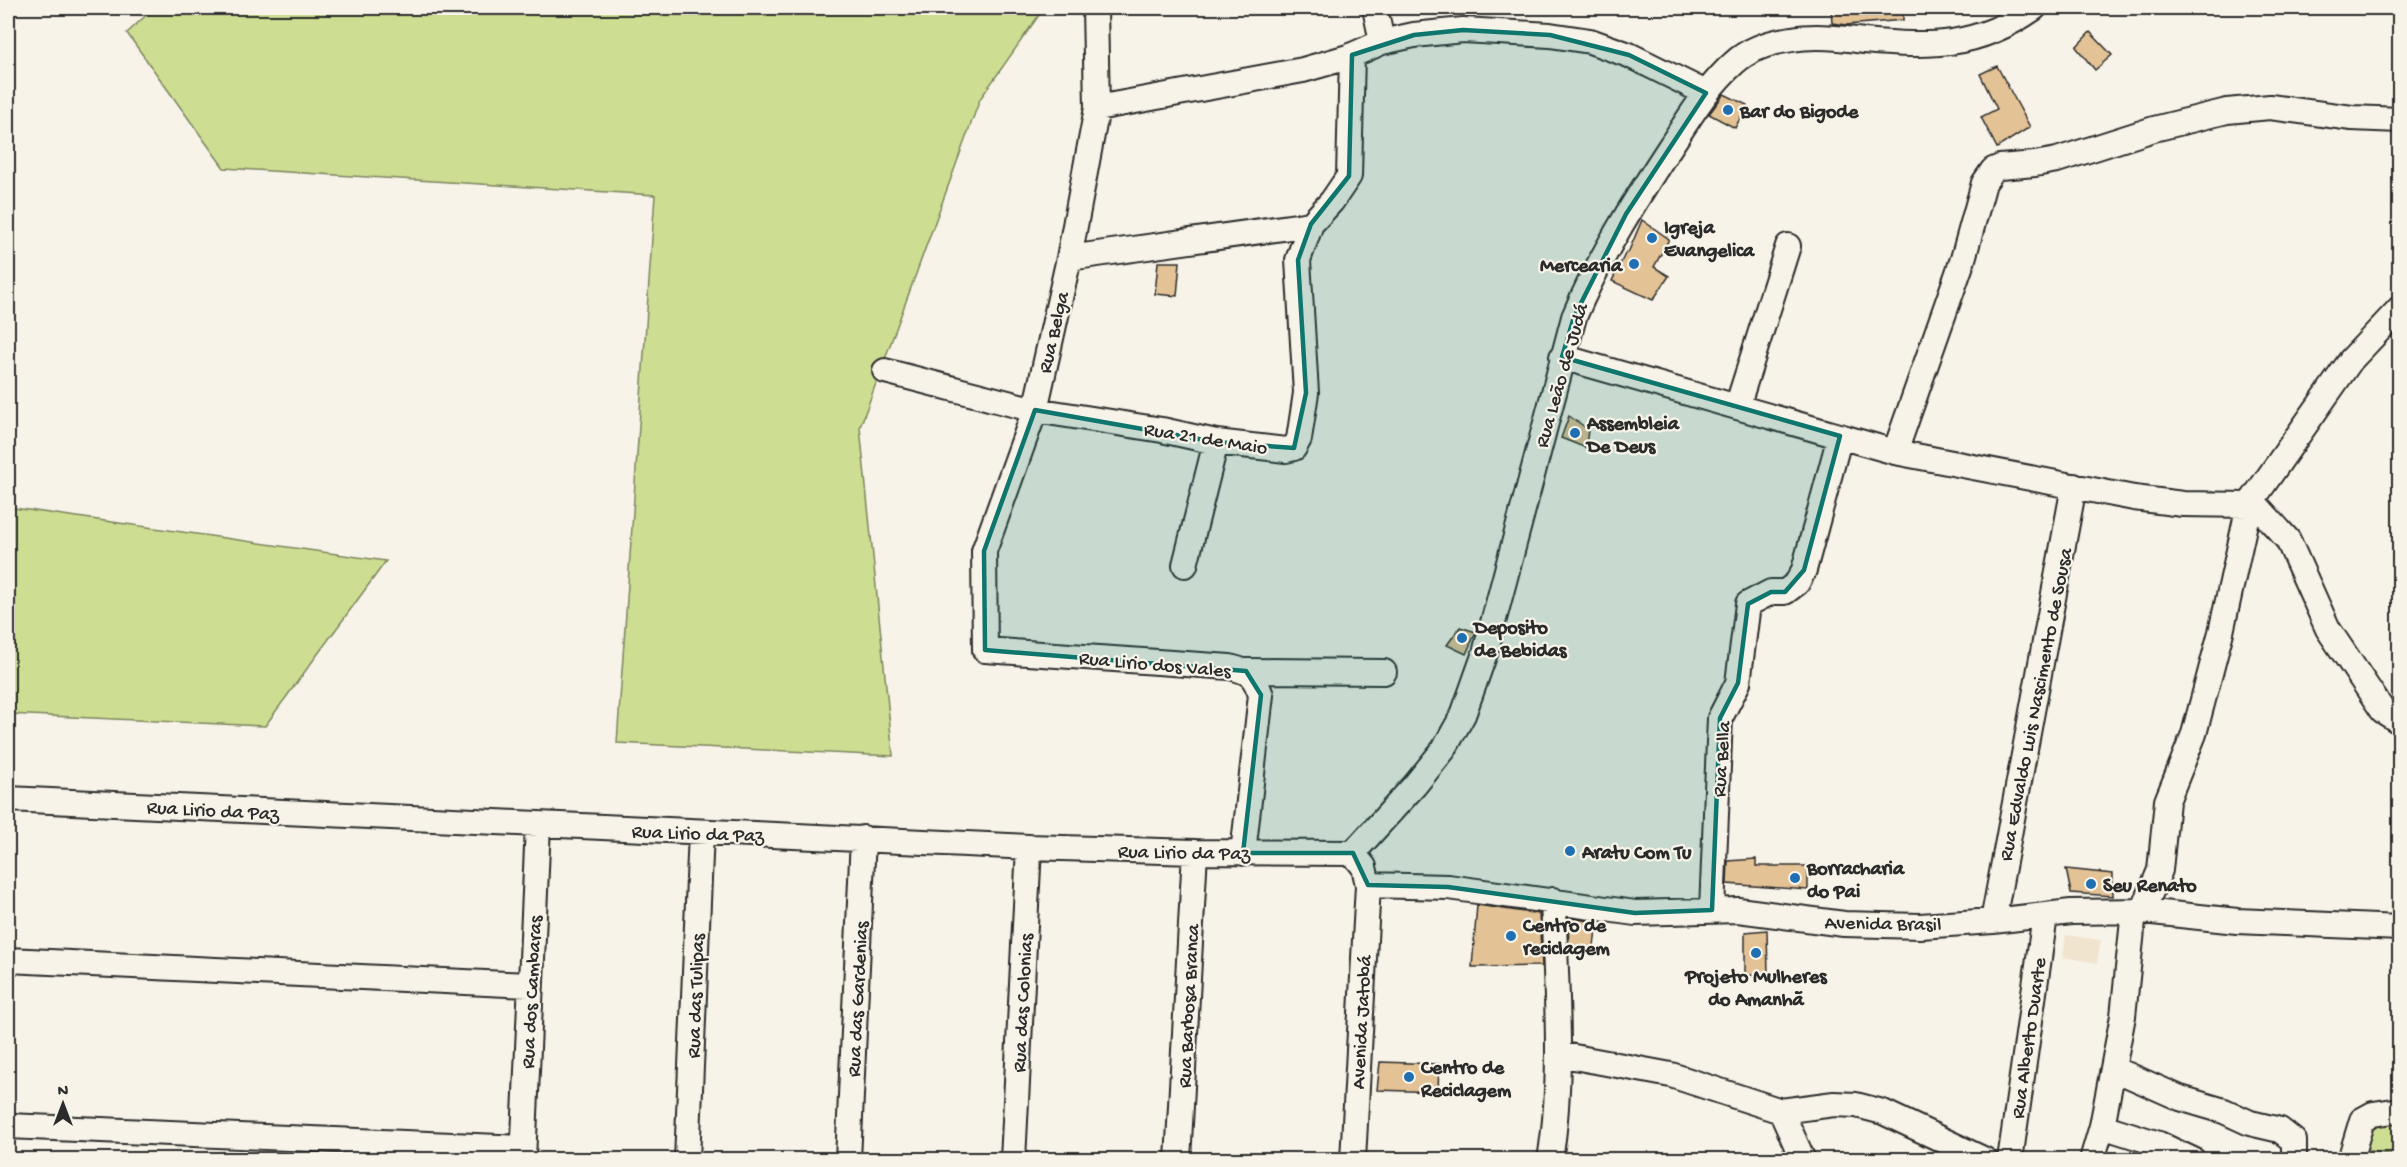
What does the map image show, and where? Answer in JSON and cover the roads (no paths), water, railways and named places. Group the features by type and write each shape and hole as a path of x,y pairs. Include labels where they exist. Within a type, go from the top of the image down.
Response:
{"street":[{"name":"Rua Belga","path":"984,651 984,551 1035,410 1069,258 1097,108 1095,8"},
{"path":"1376,8 1382,42"},
{"name":"Rua Leão de Judá","path":"1353,853 1415,785 1444,749 1463,715 1485,653 1574,317 1595,271 1626,214 1706,93 1735,62 1763,45 1793,38 1838,38 1916,46 1955,42 1986,34 2012,23 2034,8"},
{"path":"1097,108 1303,70 1352,55 1382,42 1414,35 1463,30 1590,41 1629,55 1706,93"},
{"path":"1069,258 1311,224 1332,201 1349,176 1352,55"},
{"path":"1895,452 1963,259 1984,183 1993,170 2000,167 2057,160 2154,129 2227,111 2270,106 2352,118 2400,120"},
{"name":"Rua 21 de Maio","path":"885,371 1035,410 1162,430 1216,442 1286,450 1294,448 1299,439 1306,383 1298,260 1311,224"},
{"path":"1737,407 1788,246"},
{"path":"2092,1160 2102,1126 2113,1070 2139,911 2160,870 2167,801 2197,723 2254,506 2351,360 2400,308"},
{"path":"1562,357 1895,452 2134,498 2183,504 2254,506 2288,540 2328,629 2383,711 2400,722"},
{"name":"Rua Bella","path":"1712,910 1720,718 1738,682 1749,604 1771,592 1785,592 1797,583 1804,570 1840,436"},
{"path":"1185,565 1216,442"},
{"name":"Rua Edvaldo Luis Nascimento de Sousa","path":"1993,921 2074,486"},
{"name":"Rua Lirio dos Vales","path":"984,651 1230,667 1246,671 1256,680 1261,695 1244,853"},
{"path":"1246,671 1384,672"},
{"name":"Rua Lirio da Paz","path":"8,799 1029,847 1244,853 1353,853"},
{"name":"Rua dos Cambaras","path":"523,1154 538,825"},
{"name":"Rua das Tulipas","path":"687,1160 701,832"},
{"name":"Rua das Gardenias","path":"848,1160 863,838"},
{"name":"Rua das Colonias","path":"1013,1160 1029,847"},
{"name":"Rua Barbosa Branca","path":"1178,1160 1195,852"},
{"path":"1353,853 1364,867 1368,885"},
{"name":"Avenida Brasil","path":"1368,885 1448,887 1635,913 1738,910 1844,924 1920,926 2071,912 2139,911 2237,921 2400,928"},
{"name":"Avenida Jatobá","path":"1353,1160 1368,885"},
{"path":"1550,1160 1554,1136 1558,1054 1553,900"},
{"name":"Rua Alberto Duarte","path":"2010,1160 2045,916"},
{"path":"8,960 529,985"},
{"path":"1558,1054 1671,1075 1758,1106 1780,1111 1834,1104 1856,1105 1883,1112 1985,1160"},
{"path":"2113,1070 2180,1098 2235,1115 2250,1123 2280,1130 2294,1141 2294,1160"},
{"path":"2350,1160 2362,1120 2373,1114 2400,1110"},
{"path":"1780,1111 1803,1160"},
{"path":"8,1126 523,1154"},
{"path":"2102,1126 2159,1144 2193,1160"}],"place":[{"name":"Bar do Bigode","path":"1728,110"},
{"name":"Igreja Evangelica","path":"1652,238"},
{"name":"Mercearia","path":"1634,264"},
{"name":"Assembleia De Deus","path":"1575,433"},
{"name":"Deposito de Bebidas","path":"1462,638"},
{"name":"Aratu Com Tu","path":"1570,851"},
{"name":"Borracharia do Pai","path":"1795,878"},
{"name":"Seu Renato","path":"2091,884"},
{"name":"Centro de reciclagem","path":"1511,936"},
{"name":"Projeto Mulheres do Amanhã","path":"1756,953"},
{"name":"Centro de Reciclagem","path":"1409,1077"}]}
